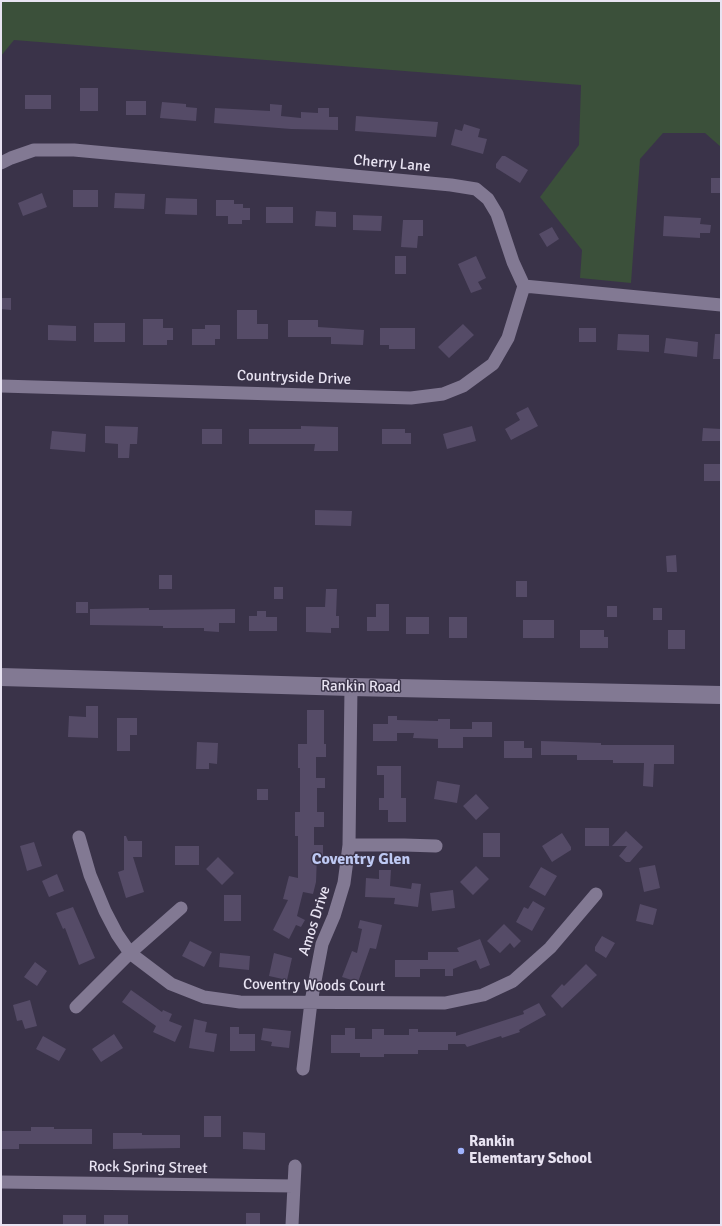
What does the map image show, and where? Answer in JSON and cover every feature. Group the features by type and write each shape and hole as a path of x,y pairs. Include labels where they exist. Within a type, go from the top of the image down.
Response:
{"street":[{"name":"Cherry Lane","path":"1,163 34,150 74,150 451,185 476,189 488,199 497,214 513,262 524,286"},
{"path":"524,286 721,306"},
{"name":"Countryside Drive","path":"1,386 411,398 443,394 463,386 493,364 508,338 524,286"},
{"name":"Rankin Road","path":"1,677 351,687 721,695"},
{"name":"Amos Drive","path":"303,1069 311,1002 322,944 334,916 344,883 349,845 351,687"},
{"name":"Coventry Woods Court","path":"79,837 90,875 105,911 117,934 130,953 170,984 204,997 240,1002 445,1003 483,995 513,981 550,948 596,894"},
{"path":"349,845 436,846"},
{"path":"76,1007 130,953 181,908"},
{"path":"292,1225 295,1166"},
{"name":"Rock Spring Street","path":"1,1182 294,1186"}],"green space":[{"path":"1,1 721,1 721,147 705,133 663,133 640,159 631,283 580,278 582,250 540,197 579,145 581,85 14,40 1,56"}],"building":[{"path":"80,88 98,88 98,111 80,111"},
{"path":"25,95 51,95 51,109 25,109"},
{"path":"126,101 146,101 146,115 126,115"},
{"path":"162,102 186,104 186,107 197,108 196,121 160,118"},
{"path":"270,104 282,105 281,116 301,118 301,112 318,113 318,108 329,108 329,117 338,117 338,130 291,129 214,123 215,108 270,111"},
{"path":"356,116 438,122 436,137 355,131"},
{"path":"464,124 480,129 478,137 487,139 483,154 451,145 455,129 462,131"},
{"path":"502,156 505,156 528,170 520,183 496,168 496,164"},
{"path":"711,178 721,178 721,193 711,193"},
{"path":"73,190 98,190 98,207 73,207"},
{"path":"42,193 47,207 23,216 18,203"},
{"path":"115,193 145,194 144,209 114,208"},
{"path":"166,198 197,199 197,215 165,214"},
{"path":"216,200 234,200 234,204 243,204 243,208 250,208 250,220 242,220 242,224 228,224 228,216 216,216"},
{"path":"266,207 293,207 293,223 266,223"},
{"path":"316,211 336,212 336,227 315,226"},
{"path":"353,215 382,216 381,231 353,230"},
{"path":"664,216 701,218 700,224 711,225 710,233 700,233 700,238 663,236"},
{"path":"403,220 423,220 423,236 418,236 417,248 401,247"},
{"path":"552,227 559,239 547,247 539,234"},
{"path":"395,256 406,256 406,274 395,274"},
{"path":"476,256 486,278 478,282 482,289 471,293 458,264"},
{"path":"1,298 11,298 11,310 1,309"},
{"path":"237,310 257,310 257,324 268,324 268,339 237,339"},
{"path":"143,319 163,319 163,328 173,328 173,340 167,340 167,345 143,345"},
{"path":"288,320 318,320 318,327 364,330 363,345 331,344 331,337 288,337"},
{"path":"94,323 125,323 125,342 94,342"},
{"path":"463,324 474,335 449,358 438,347"},
{"path":"48,325 76,326 76,341 48,340"},
{"path":"205,325 220,325 220,339 215,339 215,345 192,345 192,329 205,329"},
{"path":"380,328 415,328 415,349 389,349 389,345 380,345"},
{"path":"579,328 596,328 596,342 579,342"},
{"path":"618,334 649,335 649,352 617,350"},
{"path":"715,334 721,334 721,359 713,359"},
{"path":"666,338 698,342 697,357 664,353"},
{"path":"528,407 538,426 511,440 505,429 520,420 516,413"},
{"path":"105,426 138,427 137,444 130,444 129,458 118,458 118,444 105,443"},
{"path":"301,426 338,427 338,451 314,451 315,444 249,444 249,429 301,429"},
{"path":"472,426 476,441 447,449 443,434"},
{"path":"703,428 721,429 721,441 702,441"},
{"path":"202,429 222,429 222,444 202,444"},
{"path":"382,429 405,429 405,433 411,433 411,444 382,444"},
{"path":"52,431 86,434 85,452 50,449"},
{"path":"704,464 721,464 721,481 704,481"},
{"path":"315,510 352,511 351,526 315,525"},
{"path":"676,555 677,572 667,572 666,556"},
{"path":"159,575 172,575 172,589 159,589"},
{"path":"516,581 527,581 527,597 516,597"},
{"path":"274,587 283,587 283,599 274,599"},
{"path":"326,589 337,589 336,616 339,616 339,628 331,628 331,633 306,632 306,607 325,607"},
{"path":"76,602 88,602 88,613 76,613"},
{"path":"376,604 389,604 389,631 367,631 367,617 376,617"},
{"path":"607,606 617,606 617,617 607,617"},
{"path":"149,608 149,610 235,609 235,623 219,623 219,632 204,631 204,628 90,625 90,609"},
{"path":"653,608 662,608 662,620 653,620"},
{"path":"257,611 266,611 266,617 277,617 277,631 249,631 249,616 257,616"},
{"path":"406,617 429,617 429,634 406,634"},
{"path":"449,617 467,617 467,638 449,638"},
{"path":"523,620 554,620 554,638 523,638"},
{"path":"580,630 604,630 604,637 608,637 608,648 580,648"},
{"path":"668,630 685,630 685,649 668,649"},
{"path":"86,706 98,706 98,738 68,737 69,716 86,717"},
{"path":"307,710 324,710 324,744 326,744 326,757 316,757 316,778 325,778 325,788 317,788 317,812 324,812 324,827 314,827 314,845 323,845 323,856 317,856 316,882 313,894 303,892 297,916 305,920 301,927 296,925 289,939 273,930 288,900 283,899 289,876 298,878 298,836 295,836 295,812 300,812 300,768 298,768 298,744 307,744"},
{"path":"388,716 397,716 397,720 438,721 438,719 450,719 450,729 472,729 472,722 492,722 492,737 463,737 463,748 438,748 438,739 413,738 414,733 397,733 397,741 373,741 373,724 388,724"},
{"path":"117,718 137,718 137,735 130,735 130,751 117,751"},
{"path":"504,741 524,741 524,748 532,748 532,758 504,758"},
{"path":"541,741 601,743 601,745 674,745 674,764 654,764 653,787 643,786 644,763 613,763 613,760 577,760 577,755 541,755"},
{"path":"197,742 218,743 217,764 209,763 209,769 196,769"},
{"path":"377,766 401,766 401,798 406,798 406,822 388,822 388,810 379,810 379,798 384,798 384,775 377,775"},
{"path":"437,781 460,785 457,803 434,799"},
{"path":"257,789 268,789 268,800 257,800"},
{"path":"476,794 489,808 476,820 463,806"},
{"path":"585,828 609,828 609,846 585,846"},
{"path":"626,831 643,847 630,862 626,862 619,856 627,846 612,846"},
{"path":"483,833 500,833 500,857 483,857"},
{"path":"562,833 571,847 571,850 552,862 542,846"},
{"path":"124,836 126,836 128,841 142,841 142,857 133,857 144,892 126,898 118,872 124,870"},
{"path":"34,842 42,866 27,871 20,846"},
{"path":"175,846 199,846 199,865 175,865"},
{"path":"218,857 234,873 222,885 206,869"},
{"path":"655,865 660,888 644,892 639,868"},
{"path":"476,866 489,879 473,895 460,882"},
{"path":"541,867 557,876 545,896 529,887"},
{"path":"379,870 391,870 390,886 411,889 412,883 421,884 418,907 394,904 395,898 365,897 366,878 379,879"},
{"path":"57,874 64,891 49,897 42,881"},
{"path":"453,890 455,908 432,911 430,893"},
{"path":"224,895 241,895 241,921 224,921"},
{"path":"533,901 545,908 532,931 516,922 524,907 528,909"},
{"path":"640,904 657,909 653,925 636,921"},
{"path":"73,907 95,958 79,965 65,928 63,929 56,913"},
{"path":"360,920 382,925 376,949 370,948 358,982 342,977 352,951 357,953 362,929 358,928"},
{"path":"504,924 521,941 514,948 510,943 500,953 487,941"},
{"path":"602,936 615,943 606,958 595,951 595,947"},
{"path":"480,939 490,965 480,969 476,960 453,969 453,976 445,976 445,969 420,969 420,977 395,977 395,960 428,960 428,952 459,952 457,948"},
{"path":"190,941 212,952 204,967 182,956"},
{"path":"220,953 250,956 249,970 219,967"},
{"path":"274,953 292,958 287,980 269,976"},
{"path":"35,962 47,971 37,986 24,977"},
{"path":"586,964 597,975 562,1008 551,996 562,984 564,986"},
{"path":"131,990 162,1012 163,1010 172,1014 169,1021 182,1026 175,1042 153,1032 156,1026 122,1002"},
{"path":"30,1000 37,1026 25,1029 22,1020 17,1021 13,1005"},
{"path":"539,1003 546,1015 519,1030 520,1032 502,1038 501,1036 467,1047 465,1044 448,1044 448,1050 418,1050 418,1054 384,1054 384,1057 360,1057 360,1053 331,1053 331,1035 345,1035 345,1028 355,1028 355,1039 372,1039 372,1029 384,1029 384,1035 409,1035 409,1029 418,1029 418,1032 456,1032 456,1036 524,1014 523,1011"},
{"path":"194,1019 207,1022 205,1032 217,1034 214,1052 189,1048"},
{"path":"230,1027 239,1027 239,1034 255,1034 255,1051 230,1051"},
{"path":"263,1028 291,1031 289,1048 271,1046 272,1042 261,1040"},
{"path":"114,1034 123,1048 101,1062 92,1049"},
{"path":"43,1036 66,1049 59,1061 36,1049"},
{"path":"204,1116 221,1116 221,1137 204,1137"},
{"path":"31,1127 54,1127 54,1129 92,1129 92,1144 19,1144 19,1149 1,1149 1,1131 31,1131"},
{"path":"243,1132 265,1133 265,1150 243,1149"},
{"path":"113,1133 180,1135 180,1148 113,1149"},
{"path":"246,1213 260,1213 260,1225 246,1225"},
{"path":"63,1215 86,1215 86,1225 63,1225"},
{"path":"104,1215 128,1215 128,1225 104,1225"}],"place":[{"name":"Rankin Elementary School","path":"461,1151"}],"district":[{"name":"Coventry Glen","path":"361,860"}]}
